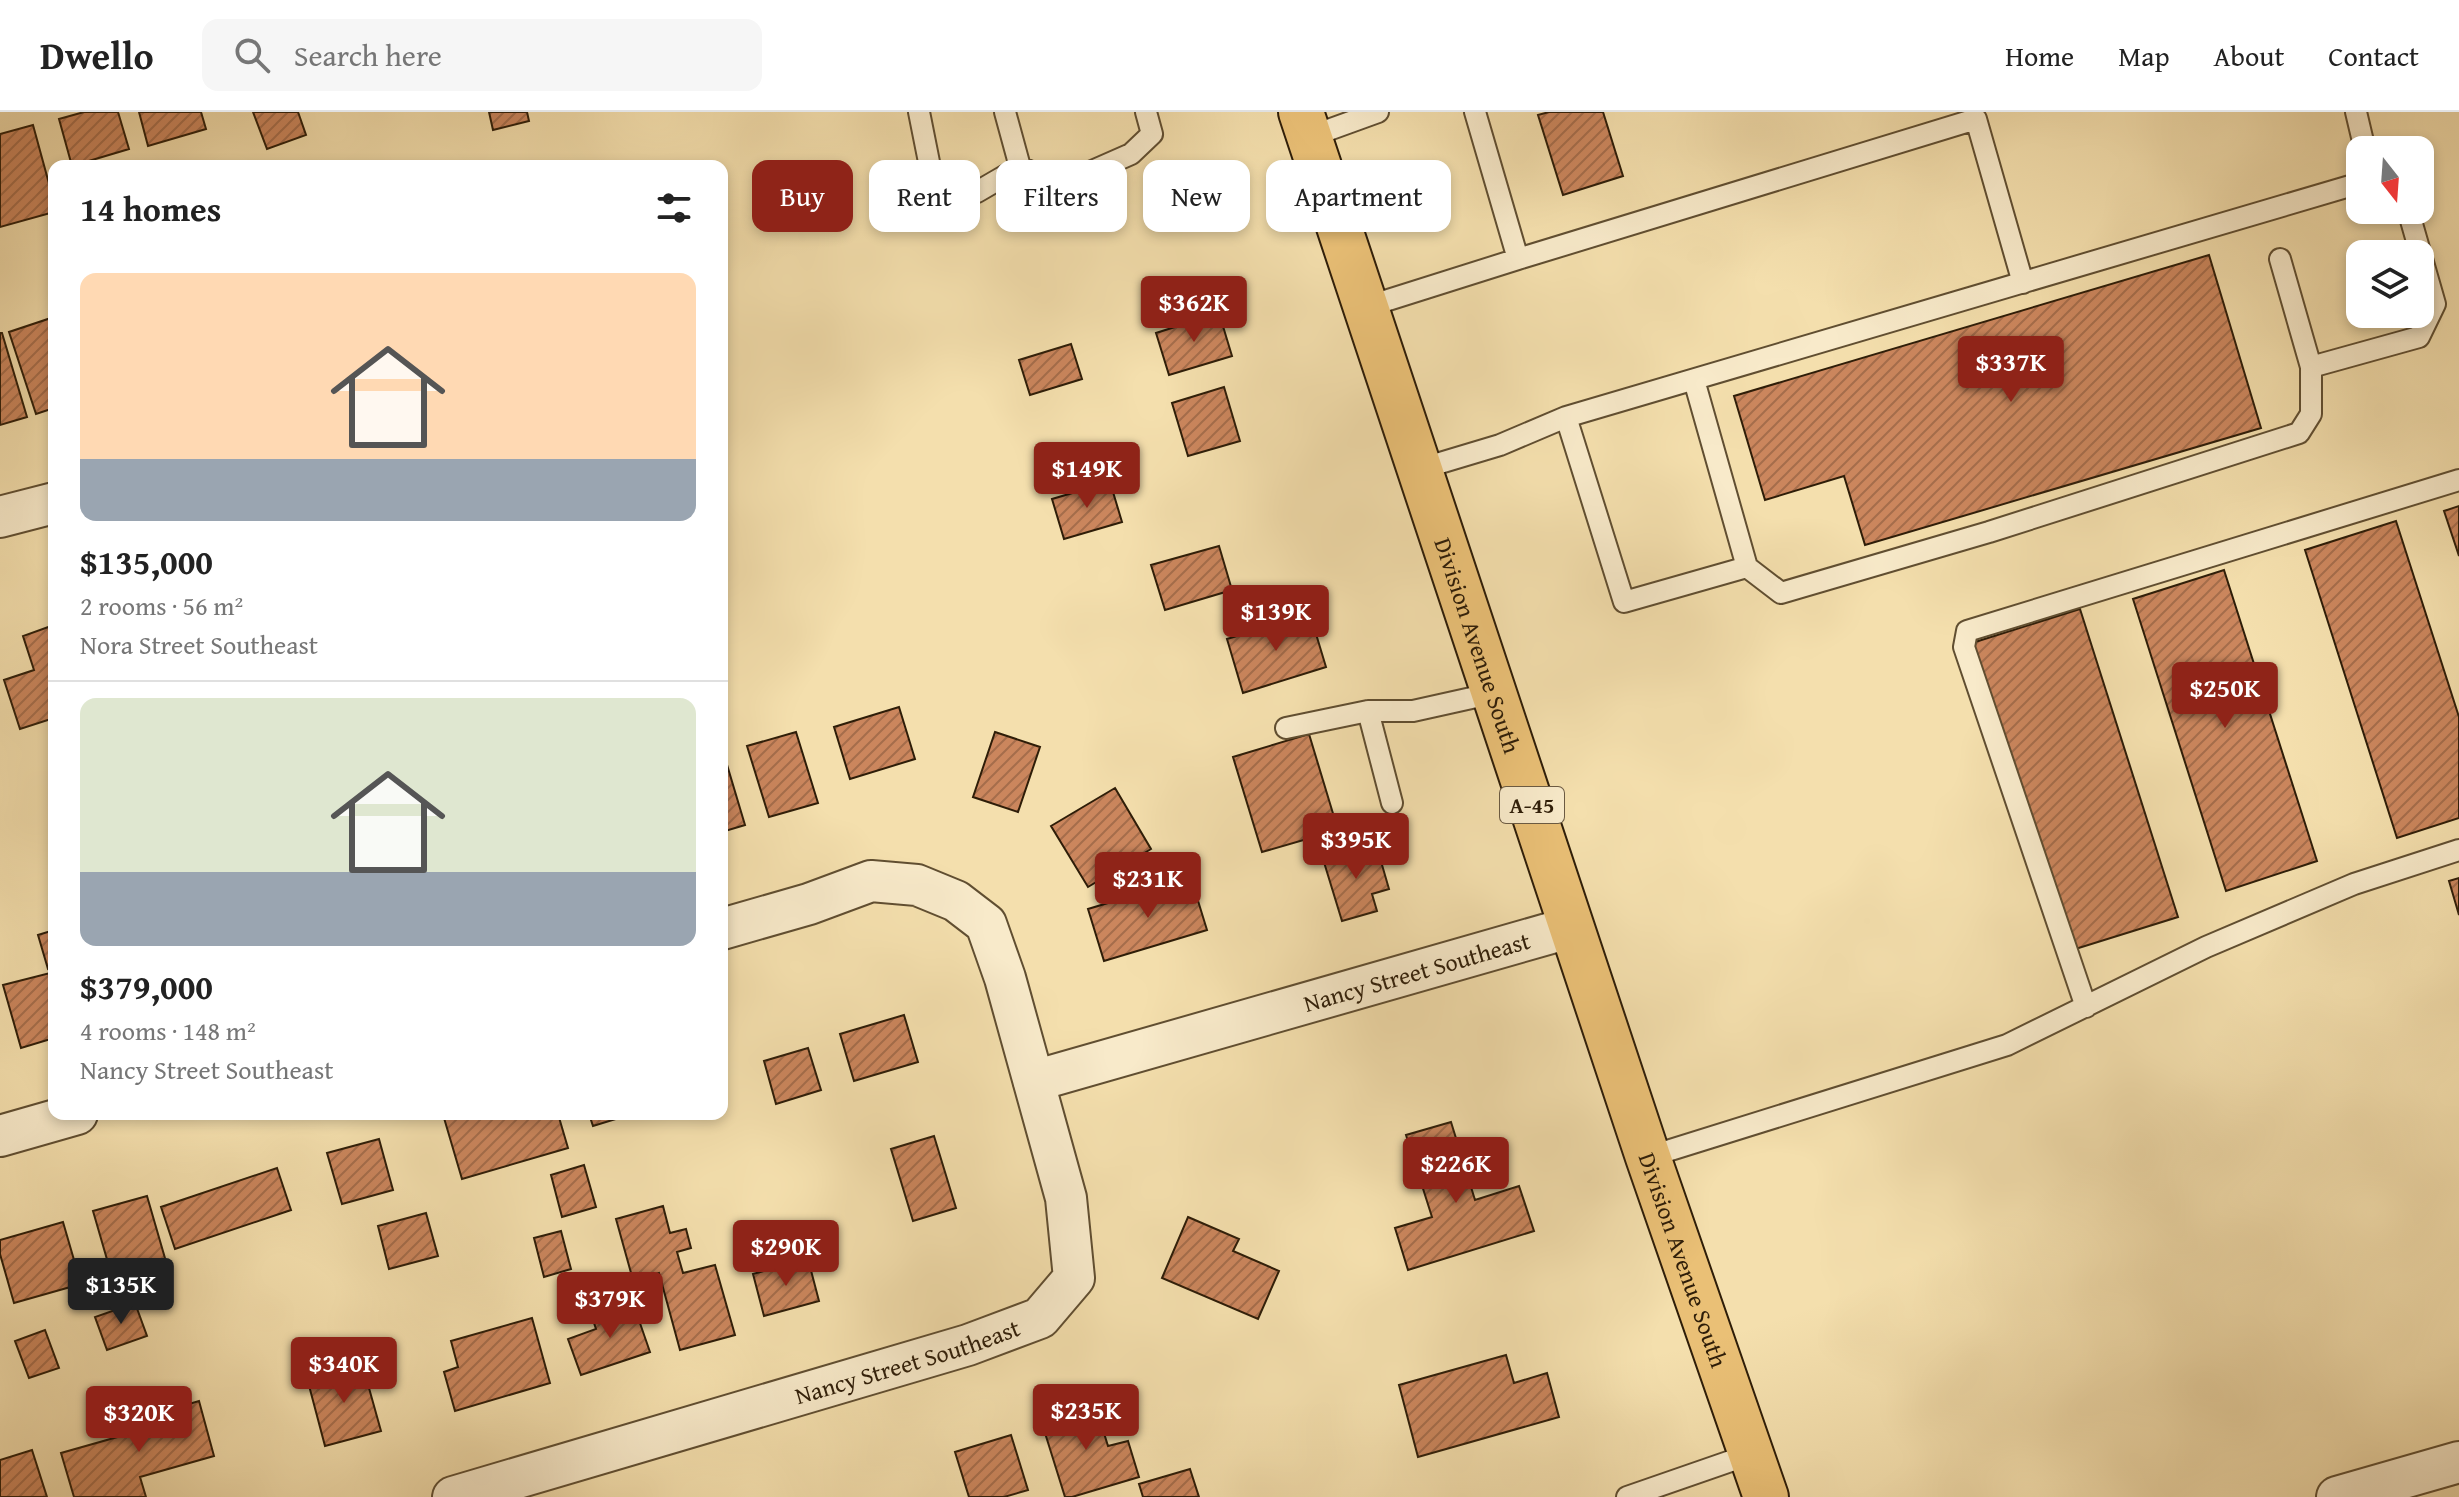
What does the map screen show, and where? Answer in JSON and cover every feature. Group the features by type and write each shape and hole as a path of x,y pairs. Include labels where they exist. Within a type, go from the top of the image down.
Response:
{"main road":[{"name":"Division Avenue South","path":"1305,124 1648,1157 1766,1497"}],"street":[{"path":"0,517 48,505"},
{"path":"728,927 809,904 871,881 917,885 956,901 986,924 1034,1081"},
{"name":"Nancy Street Southeast","path":"453,1497 968,1345 1040,1318 1074,1278 1066,1198 1034,1081 1572,927"},
{"path":"0,1136 56,1120"},
{"path":"2337,1497 2459,1462"}],"lane":[{"path":"919,112 930,167 949,197 977,192 996,181"},
{"path":"1005,112 1018,160"},
{"path":"1117,160 1131,154 1152,134 1146,112"},
{"path":"1305,124 1378,112"},
{"path":"1475,112 1518,259"},
{"path":"2356,112 2362,136"},
{"path":"1366,307 1976,119 2023,283"},
{"path":"1420,469 1500,445 1566,417 2346,187"},
{"path":"2311,367 2419,337 2435,304 2412,224"},
{"path":"1694,380 1747,567 1781,593 1989,532 2299,433 2311,414 2311,367 2280,259"},
{"path":"1566,417 1624,602 1747,567"},
{"path":"2086,1007 1964,647 1967,631 2459,480"},
{"path":"1286,728 1368,711 1413,711 1494,693"},
{"path":"1368,711 1392,803"},
{"path":"1648,1157 2007,1045 2206,947 2340,890 2459,850"},
{"path":"1627,1497 1751,1454"}],"building":[{"path":"84,112 118,112 129,149 92,160 70,160 59,119"},
{"path":"139,112 201,112 206,129 148,146"},
{"path":"253,112 298,112 306,135 267,149"},
{"path":"489,112 527,112 529,121 493,130"},
{"path":"1549,112 1603,112 1623,176 1563,195 1538,115"},
{"path":"33,125 48,180 48,214 0,227 0,134"},
{"path":"2209,255 2261,428 1865,545 1844,476 1765,500 1734,396"},
{"path":"1219,313 1232,356 1169,375 1156,333"},
{"path":"48,319 48,410 36,414 9,332"},
{"path":"0,333 27,417 0,425"},
{"path":"1071,344 1082,379 1030,395 1019,360"},
{"path":"1224,387 1240,441 1188,456 1172,403"},
{"path":"1110,482 1122,522 1064,539 1052,499"},
{"path":"2459,506 2459,556 2444,511"},
{"path":"2396,521 2459,717 2459,818 2397,838 2305,550"},
{"path":"1219,546 1232,590 1165,610 1151,565"},
{"path":"2224,570 2317,861 2226,891 2133,599"},
{"path":"2080,609 2178,917 2069,951 1972,643"},
{"path":"1310,614 1326,667 1243,693 1227,639"},
{"path":"48,627 48,720 20,729 4,680 34,670 23,636"},
{"path":"899,707 915,759 850,779 834,727"},
{"path":"796,732 818,803 769,817 747,746"},
{"path":"995,732 1040,747 1018,812 973,797"},
{"path":"1309,734 1338,830 1262,852 1233,757"},
{"path":"728,768 745,825 728,830"},
{"path":"1115,788 1151,849 1088,887 1051,826"},
{"path":"1376,844 1389,889 1372,894 1377,911 1342,921 1323,859"},
{"path":"1191,878 1207,930 1104,961 1088,909"},
{"path":"2459,878 2459,915 2449,881"},
{"path":"48,932 48,969 38,935"},
{"path":"48,974 48,1040 21,1048 3,985"},
{"path":"904,1015 918,1062 854,1081 840,1034"},
{"path":"808,1048 821,1090 776,1104 764,1061"},
{"path":"445,1120 560,1120 568,1148 462,1179"},
{"path":"591,1120 612,1120 593,1126"},
{"path":"1451,1122 1475,1200 1519,1186 1534,1231 1408,1270 1395,1228 1432,1217 1406,1135"},
{"path":"934,1136 956,1208 913,1221 891,1149"},
{"path":"379,1139 393,1190 342,1204 327,1153"},
{"path":"584,1165 596,1207 562,1217 551,1175"},
{"path":"277,1168 291,1210 175,1249 161,1207"},
{"path":"147,1196 169,1272 115,1287 93,1211"},
{"path":"663,1206 670,1233 686,1229 691,1248 677,1252 683,1273 715,1265 735,1335 680,1350 659,1273 633,1280 616,1219"},
{"path":"426,1213 438,1256 389,1269 378,1226"},
{"path":"1188,1217 1239,1239 1233,1251 1279,1271 1258,1319 1162,1278"},
{"path":"63,1222 81,1284 14,1303 0,1254 0,1240"},
{"path":"561,1231 571,1269 544,1277 534,1238"},
{"path":"808,1259 819,1301 764,1316 753,1274"},
{"path":"135,1303 147,1336 107,1350 95,1317"},
{"path":"633,1303 650,1352 581,1375 568,1339 596,1329 592,1317"},
{"path":"532,1318 550,1383 455,1411 444,1372 458,1367 451,1341"},
{"path":"45,1330 59,1368 29,1378 15,1341"},
{"path":"1506,1355 1514,1383 1547,1373 1559,1417 1418,1457 1399,1385"},
{"path":"362,1363 381,1431 325,1446 307,1378"},
{"path":"199,1401 214,1456 140,1477 146,1497 74,1497 61,1453 128,1434 125,1423"},
{"path":"1094,1401 1108,1446 1128,1441 1139,1477 1065,1497 1040,1417"},
{"path":"1011,1435 1028,1490 1004,1497 969,1497 955,1452"},
{"path":"32,1450 47,1497 0,1497 0,1460"},
{"path":"1190,1469 1199,1497 1143,1497 1139,1484"}]}
